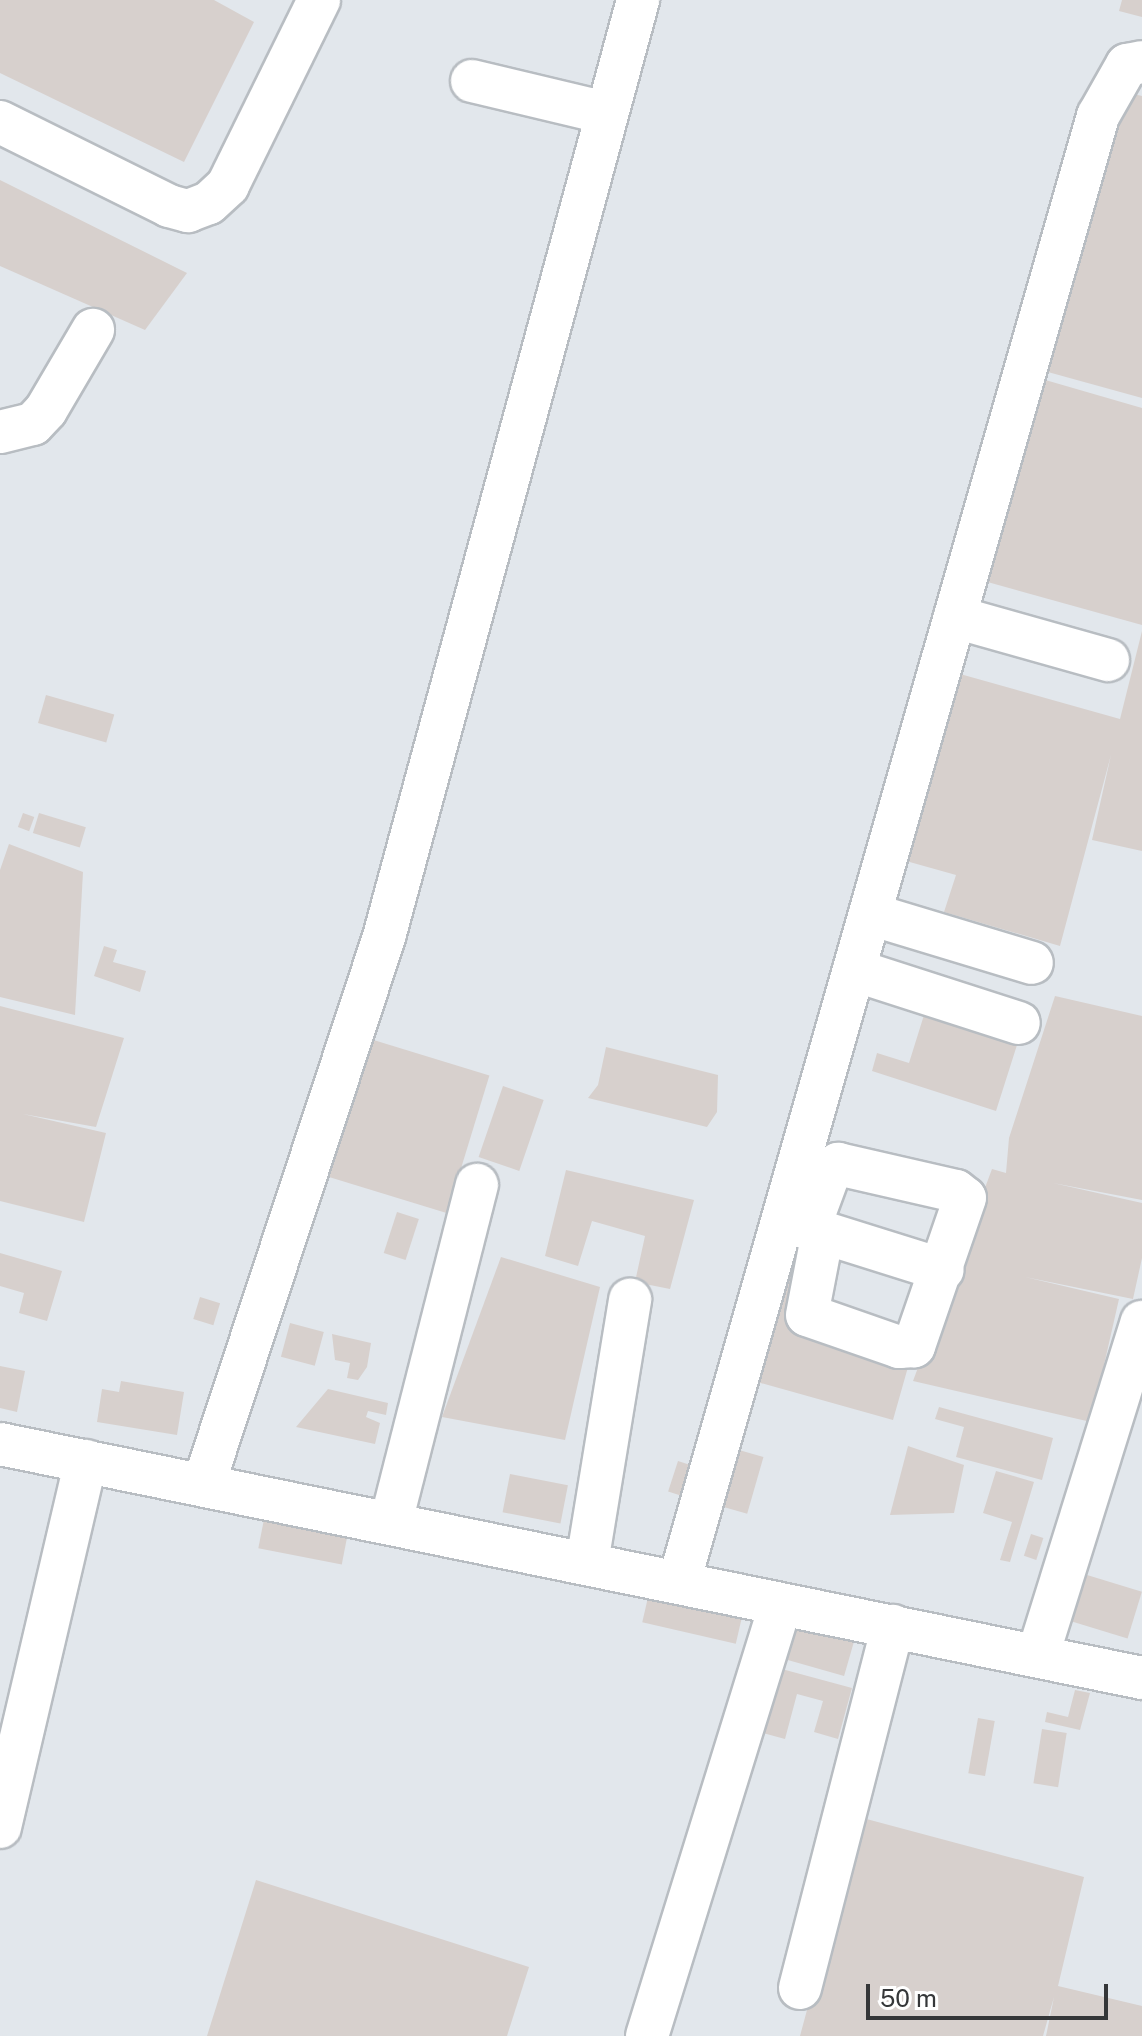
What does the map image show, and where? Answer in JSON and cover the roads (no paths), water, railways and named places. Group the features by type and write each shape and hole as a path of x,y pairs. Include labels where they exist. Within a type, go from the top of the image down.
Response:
{"street":[{"path":"0,122 169,206 188,211 209,203 228,185 319,0"},
{"path":"204,1483 384,937 606,113 643,8"},
{"path":"679,1582 805,1228 830,1171 838,1164 956,1191 965,1198 919,1342 899,1347 807,1315 805,1228 854,970 1098,116 1127,65 1142,62"},
{"path":"472,81 606,113"},
{"path":"0,432 33,424 46,410 93,330"},
{"path":"955,617 1108,660"},
{"path":"870,914 1032,963"},
{"path":"854,970 1019,1023"},
{"path":"391,1522 477,1185"},
{"path":"805,1228 943,1270"},
{"path":"587,1563 630,1299"},
{"path":"1038,1655 1142,1322"},
{"path":"0,1444 204,1483 1142,1678"},
{"path":"0,1827 86,1461"},
{"path":"647,2036 781,1604"},
{"path":"800,1988 893,1626"}]}
